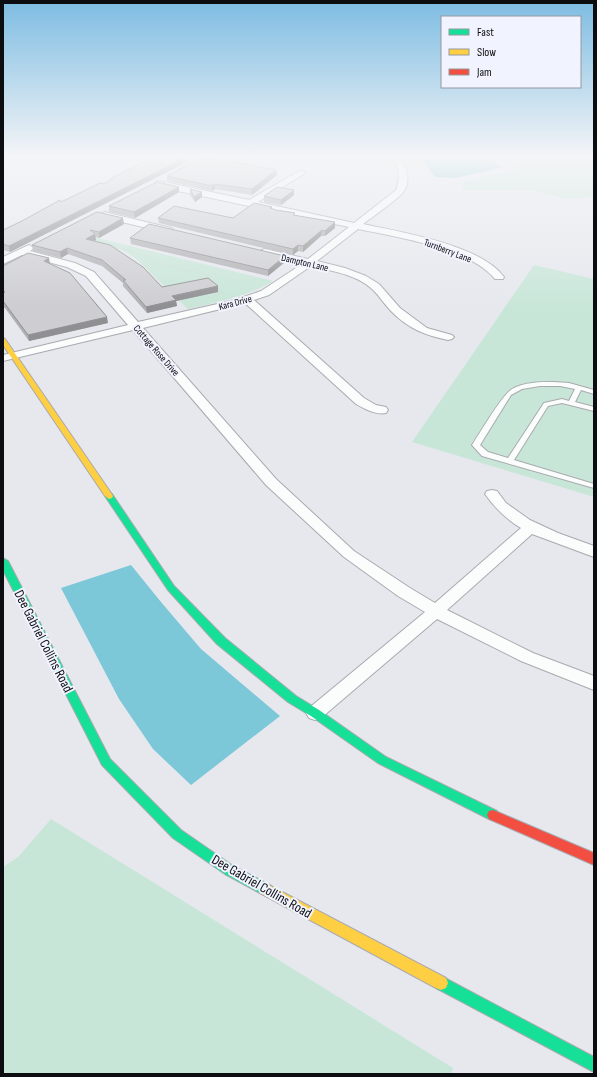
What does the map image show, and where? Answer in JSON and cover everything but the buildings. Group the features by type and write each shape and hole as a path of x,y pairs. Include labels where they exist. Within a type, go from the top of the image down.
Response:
{"street":[{"name":"Turnberry Lane","path":"267,206 420,239 446,248 488,267 496,273 499,278"},
{"name":"Kara Drive","path":"8,357 247,299 265,293 309,262 381,206"},
{"path":"110,207 97,213 177,232"},
{"path":"3,261 35,245"},
{"name":"Dampton Lane","path":"254,250 341,270 362,278 375,286 396,310 423,330 448,337"},
{"name":"Cottage Rose Drive","path":"21,252 71,265 90,274 271,482 349,554 404,592 436,611 526,657 594,683"},
{"path":"247,299 360,401 372,408 382,410"},
{"path":"3,340 8,357 171,588 221,641 292,699 382,760 472,806 594,859"},
{"path":"492,494 498,504 516,518 594,552"},
{"path":"314,713 436,611 532,526"},
{"name":"Dee Gabriel Collins Road","path":"3,561 106,762 177,834 229,870 594,1065"}],"lane":[{"path":"594,392 561,384 540,384 515,389 510,394 476,445 485,454 594,486"},
{"path":"570,404 579,388"},
{"path":"510,461 546,404 562,401 594,409"}],"path":[{"path":"106,245 143,255 188,272 200,271 214,282 211,283 223,293 206,298"}],"green space":[{"path":"69,231 273,281 263,287 242,295 188,309 135,258 123,250 61,235"},
{"path":"534,265 594,279 594,497 412,442"},
{"path":"51,819 453,1068 451,1074 3,1074 3,867 18,857"}],"water":[{"path":"131,565 201,649 280,716 191,785 153,749 119,699 61,588"}],"traffic: fast":[{"path":"109,496 171,588 221,641 292,699 315,713 382,760 493,815"},
{"path":"3,561 106,762 177,834 229,870 265,889"},
{"path":"441,983 594,1065"}],"traffic: slow":[{"path":"3,340 109,496"},
{"path":"265,889 441,983"}],"traffic: jam":[{"path":"493,815 594,859"}]}
